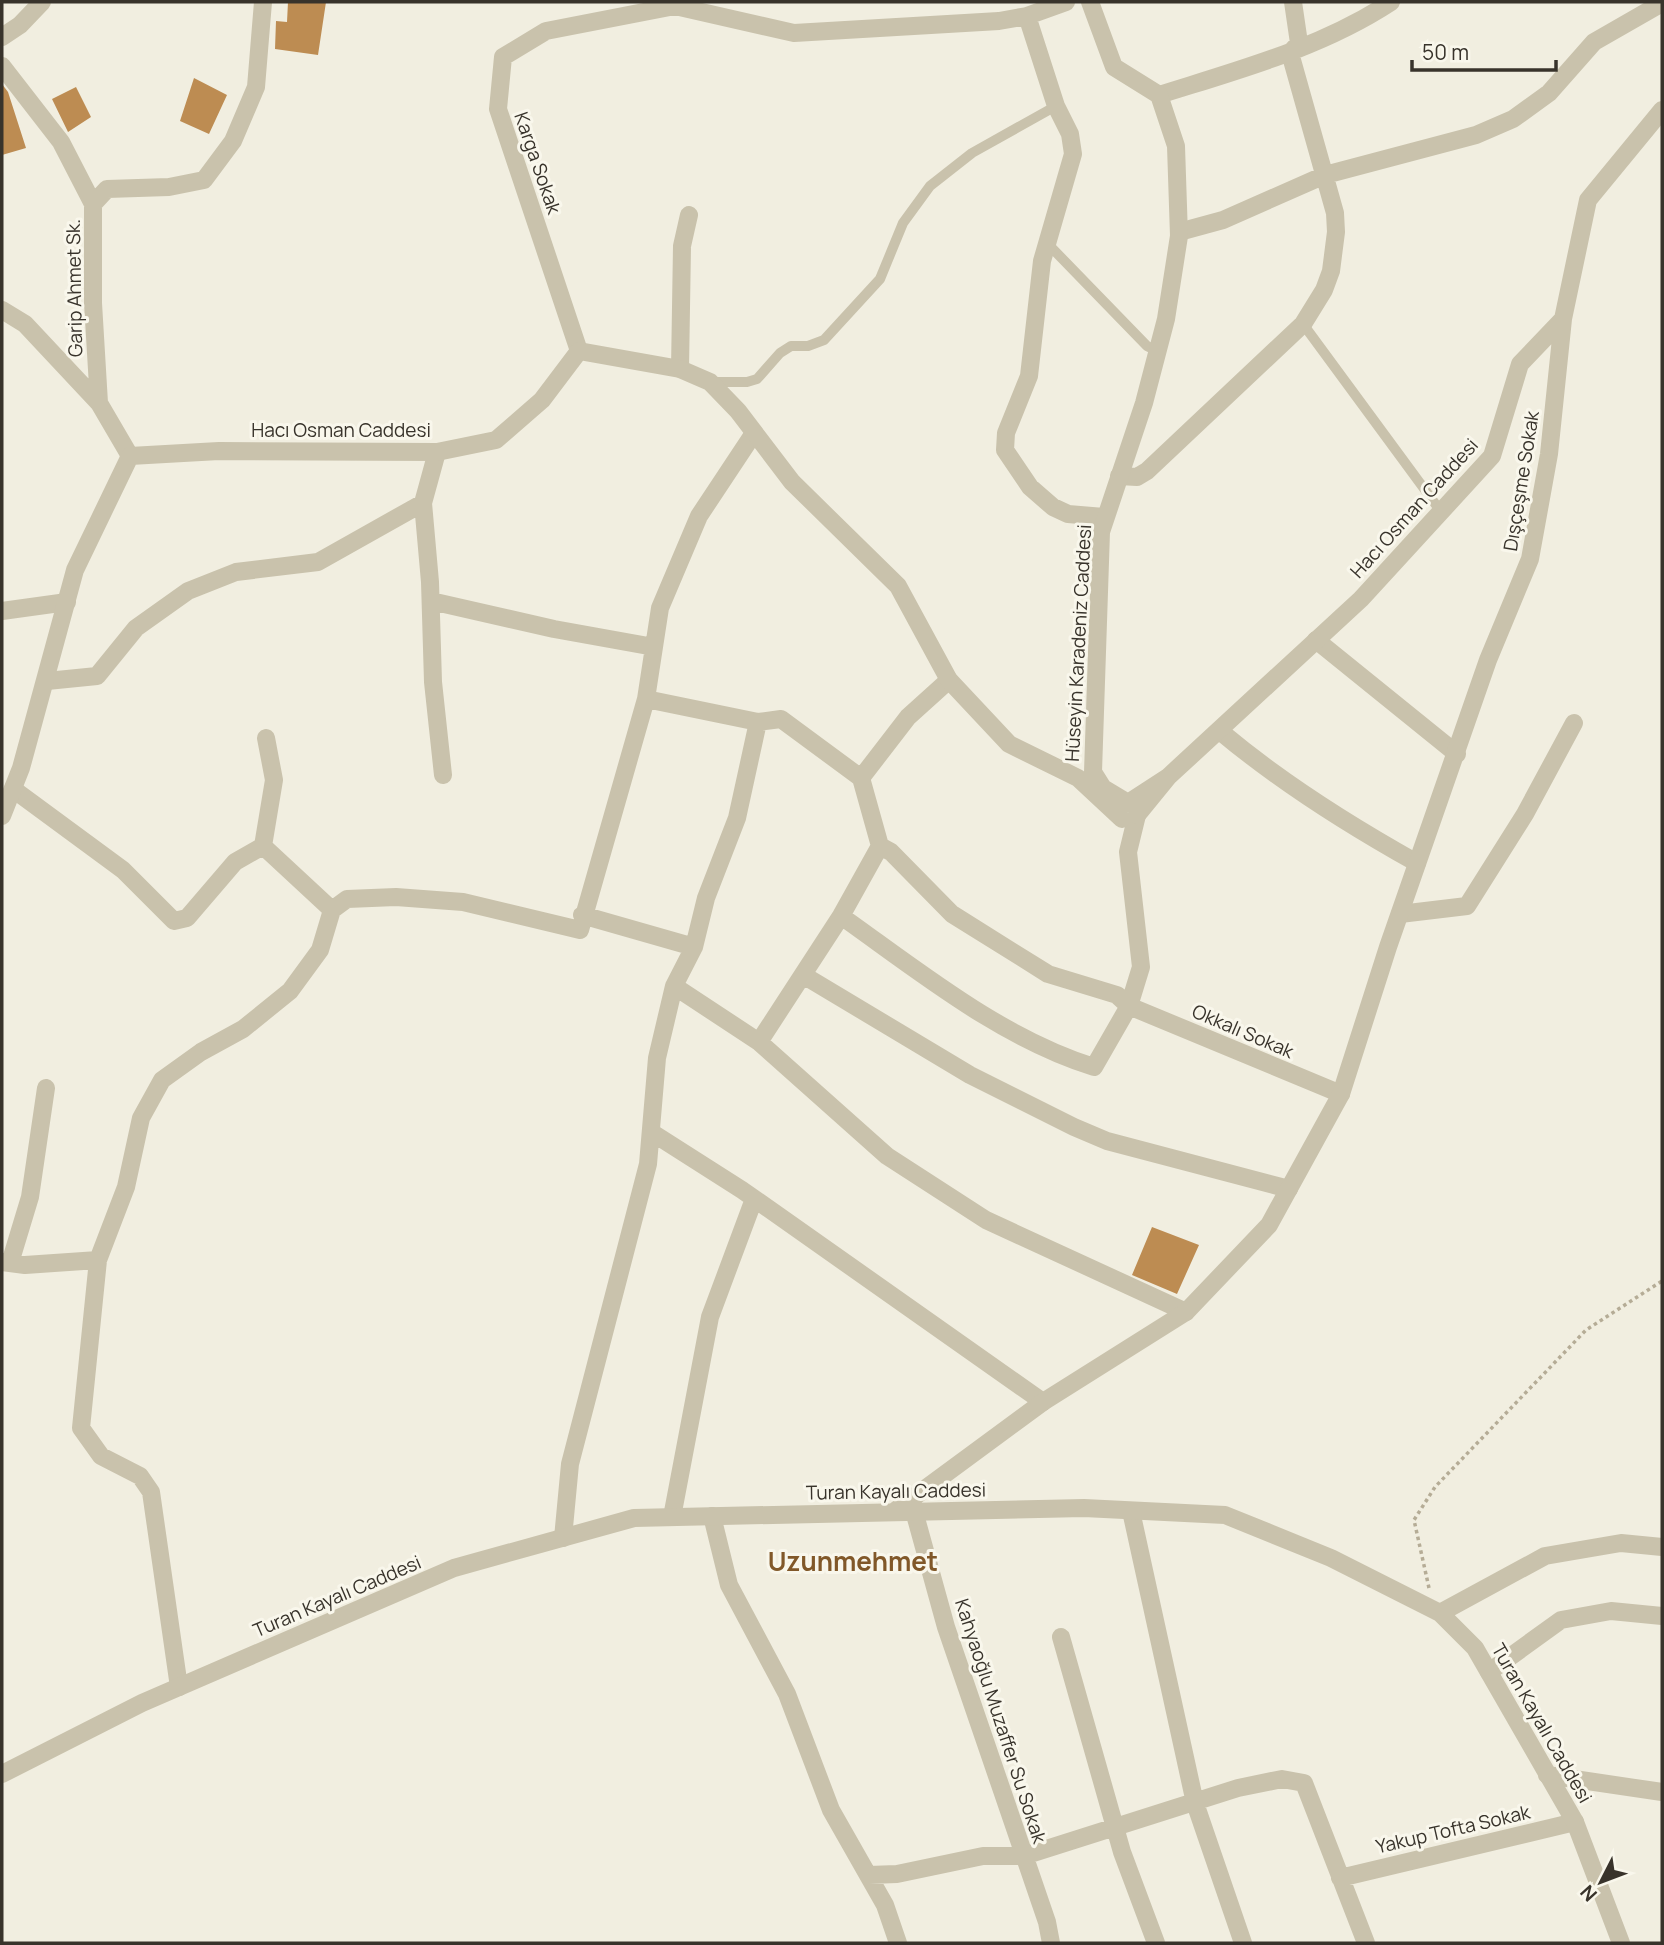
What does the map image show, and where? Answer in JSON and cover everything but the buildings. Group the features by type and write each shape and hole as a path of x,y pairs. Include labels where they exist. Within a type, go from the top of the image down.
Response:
{"street":[{"path":"2,37 20,25 42,2"},
{"path":"93,204 107,189 169,187 204,180 233,141 256,87 262,2"},
{"name":"Karga Sokak","path":"579,351 498,109 503,57 546,31 676,6 794,33 999,21 1027,16 1066,2"},
{"path":"1090,2 1114,68 1159,95 1290,53 1363,20 1391,2"},
{"path":"1290,53 1299,43 1293,2"},
{"path":"1179,232 1223,220 1325,175 1476,135 1513,119 1549,93 1594,42 1662,3"},
{"path":"1027,16 1056,106 1070,134 1073,154 1038,280 1029,376 1006,433 1005,450 1030,487 1053,507 1068,514 1104,517"},
{"path":"1119,476 1137,477 1147,471 1303,324 1324,290 1334,252 1335,213 1290,53"},
{"name":"Garip Ahmet Sk.","path":"2,66 61,142 93,204 93,303 99,402"},
{"name":"Hüseyin Karadeniz Caddesi","path":"1086,775 1099,549 1104,517 1166,319 1179,232 1176,146 1159,95"},
{"name":"Dışçeşme Sokak","path":"904,1511 1043,1402 1186,1312 1269,1225 1341,1094 1399,914 1488,660 1530,559 1549,454 1563,319 1588,200 1662,110"},
{"path":"680,369 682,246 689,215"},
{"name":"Garip Ahmet Sk.","path":"2,310 25,324 99,402"},
{"name":"Hacı Osman Caddesi","path":"841,916 956,998 1057,1056 1094,1067 1129,1006 1141,967 1128,852 1129,812 1220,732 1361,599 1410,543 1442,513 1492,456 1520,364 1563,319"},
{"path":"579,351 680,369 710,382 738,411 792,482 898,586 949,680 1009,744 1086,775 1129,812"},
{"name":"Hacı Osman Caddesi","path":"130,456 219,451 437,452 496,440 542,400 579,351"},
{"path":"2,816 47,681 75,570 130,456 99,402"},
{"path":"179,1687 151,1492 140,1476 101,1455 81,1428 99,1260 126,1187 141,1118 162,1080 201,1052 243,1028 290,991 320,950 332,909 347,898 396,897 463,902 580,930 646,699 660,608 699,516 754,433"},
{"path":"437,452 423,503 431,601 433,682 443,775"},
{"path":"47,681 97,676 136,628 188,591 236,572 318,562 423,503"},
{"path":"431,601 554,629 654,647"},
{"path":"2,611 67,602"},
{"path":"1316,640 1456,753"},
{"path":"861,778 908,717 949,680"},
{"path":"646,699 758,722 781,719 861,778 880,846 841,916 759,1042"},
{"path":"563,1538 570,1464 648,1164 657,1058 674,986 695,947 706,898 737,818 758,722"},
{"path":"1399,914 1467,906 1525,814 1574,723"},
{"path":"1220,732 1259,764 1335,818 1417,863"},
{"path":"263,846 274,780 266,738"},
{"path":"13,789 122,870 174,921 187,918 235,862 263,846"},
{"path":"263,846 332,909"},
{"path":"880,846 891,852 952,914 1048,974 1117,995 1129,1006"},
{"path":"583,916 695,947"},
{"path":"803,975 970,1075 1074,1127 1107,1141 1289,1189"},
{"path":"674,986 759,1042 887,1156 986,1220 1186,1312"},
{"name":"Okkalı Sokak","path":"1129,1006 1341,1094"},
{"path":"46,1088 30,1197 6,1263 99,1260"},
{"path":"651,1132 754,1199 1043,1402"},
{"path":"672,1517 710,1317 754,1199"},
{"name":"Turan Kayalı Caddesi","path":"2,1774 179,1687 454,1568 634,1518 904,1511 1131,1511 1225,1515 1331,1558 1440,1613 1475,1648 1575,1822 1621,1943"},
{"name":"Kahyaoğlu Muzaffer Su Sokak","path":"904,1511 1048,1922 1051,1943"},
{"path":"1131,1511 1195,1803 1243,1943"},
{"path":"712,1516 729,1585 787,1694 831,1810 885,1905 898,1943"},
{"path":"1440,1613 1545,1556 1621,1543 1662,1547"},
{"path":"1489,1672 1561,1620 1612,1611 1662,1616"},
{"path":"1060,1637 1115,1828 1156,1943"},
{"path":"1547,1775 1662,1791"},
{"path":"869,1875 897,1874 983,1856 1024,1856 1238,1788 1282,1779 1304,1783 1366,1943"},
{"name":"Yakup Tofta Sokak","path":"1340,1878 1575,1822"}],"lane":[{"path":"710,382 747,382 757,379 780,353 791,346 808,346 824,340 880,279 903,223 930,186 972,153 1056,106"},
{"path":"1048,243 1147,346 1157,351"},
{"path":"1303,324 1442,513"}],"path":[{"path":"1430,1590 1414,1520 1435,1487 1586,1329 1662,1281"}],"district":[{"name":"Uzunmehmet","path":"853,1561"}]}
